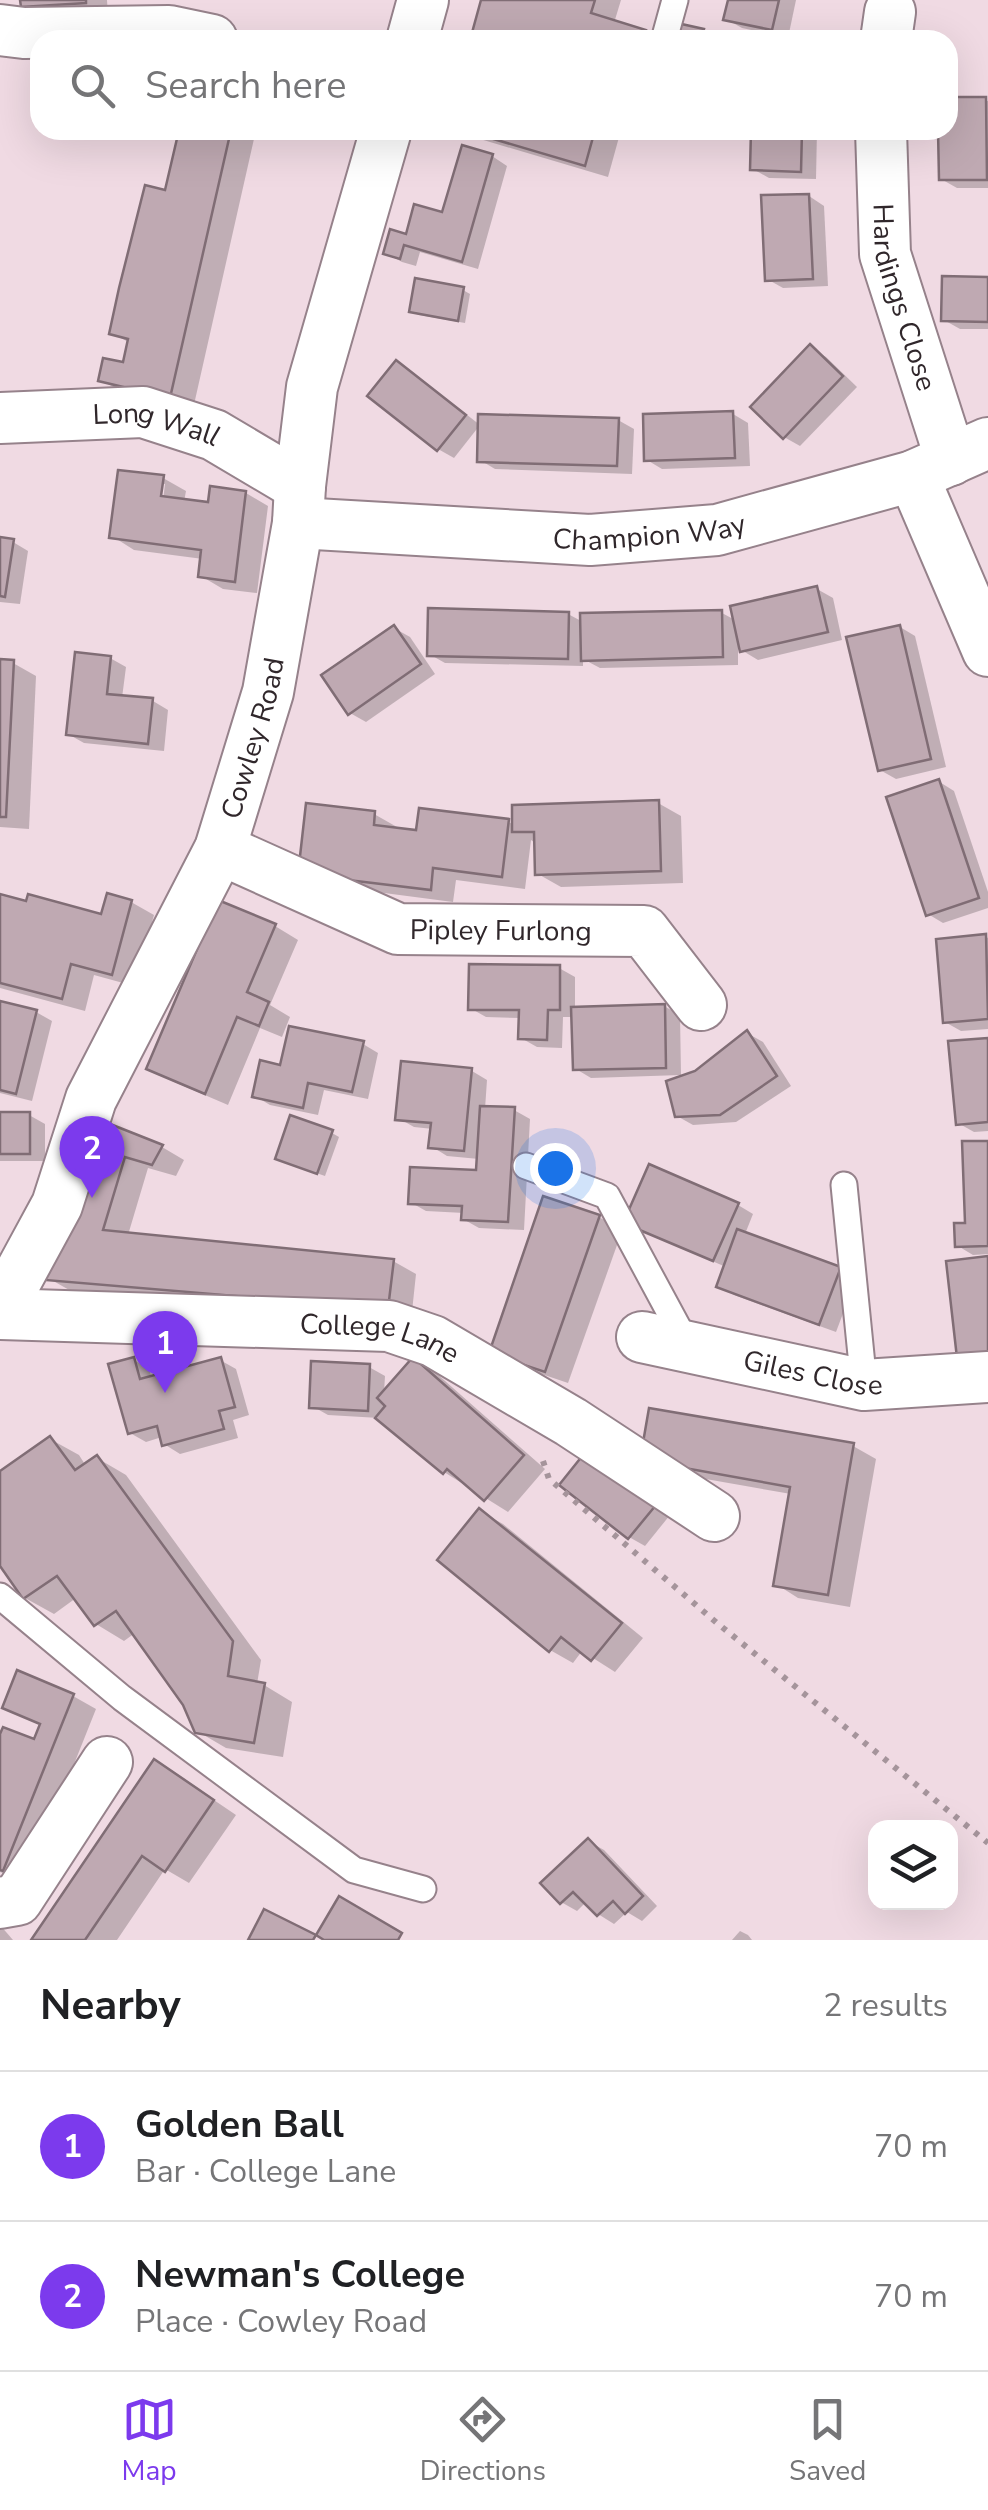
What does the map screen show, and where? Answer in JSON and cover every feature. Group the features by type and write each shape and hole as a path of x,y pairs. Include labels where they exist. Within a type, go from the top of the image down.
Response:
{"street":[{"path":"415,30 423,0"},
{"path":"0,30 30,32"},
{"name":"Cowley Road","path":"0,1312 57,1205 91,1099 220,849 268,692 299,504 312,387 383,140"},
{"name":"Hardings Close","path":"881,140 885,254 951,460 988,651"},
{"name":"Long Wall","path":"0,418 144,412 214,435 299,504"},
{"name":"Champion Way","path":"299,504 590,540 716,530 951,460"},
{"name":"Pipley Furlong","path":"220,849 398,928 644,932 701,1005"},
{"name":"College Lane","path":"0,1312 389,1326 433,1341 571,1422 714,1516"},
{"name":"Giles Close","path":"666,1342 864,1384 988,1377"},
{"path":"0,1904 17,1900 108,1762"}],"lane":[{"path":"666,30 674,0"},
{"path":"526,1166 607,1196 666,1342"},
{"path":"844,1186 864,1384"},
{"path":"0,1596 122,1698 354,1870 422,1889"}],"path":[{"path":"539,1450 549,1479 717,1623 988,1842"}],"building":[{"path":"20,0 86,0 86,3 21,7"},
{"path":"481,0 595,0 591,13 646,30 473,30"},
{"path":"728,0 779,0 772,30 723,20"},
{"path":"677,23 704,29 704,30 676,30"},
{"path":"958,97 986,97 987,180 939,180 938,140 958,140"},
{"path":"177,140 229,140 170,398 98,381 103,358 123,362 128,339 109,334 145,185 165,190"},
{"path":"497,140 592,140 585,166"},
{"path":"751,140 802,140 801,172 750,170"},
{"path":"462,145 493,154 462,262 404,245 400,259 383,254 390,229 406,234 414,204 442,212"},
{"path":"809,194 813,279 765,281 761,195"},
{"path":"942,276 988,277 988,322 941,321"},
{"path":"415,278 464,287 458,321 409,312"},
{"path":"810,344 843,376 783,439 750,407"},
{"path":"396,360 466,415 437,451 367,396"},
{"path":"733,411 735,458 644,461 643,414"},
{"path":"478,414 619,418 617,466 477,462"},
{"path":"118,470 164,475 161,496 208,502 210,486 246,491 235,582 198,577 201,550 109,538"},
{"path":"0,537 14,539 5,597 0,596"},
{"path":"817,586 828,632 740,652 730,606"},
{"path":"428,608 569,612 568,659 427,656"},
{"path":"722,610 723,657 581,661 580,613"},
{"path":"394,625 421,664 348,715 321,675"},
{"path":"900,625 931,759 878,771 846,637"},
{"path":"75,652 111,656 107,694 153,698 148,744 66,735"},
{"path":"0,659 14,660 6,817 0,817"},
{"path":"939,779 979,898 926,916 886,797"},
{"path":"659,800 661,871 535,875 534,832 512,832 512,805"},
{"path":"306,803 375,811 374,825 416,830 419,808 509,819 502,877 433,868 431,890 298,874"},
{"path":"107,893 132,900 112,975 71,964 62,999 0,983 0,894 26,901 28,894 101,914"},
{"path":"218,900 276,924 247,992 269,1002 259,1026 237,1017 205,1094 146,1069"},
{"path":"986,934 988,1019 943,1023 936,939"},
{"path":"469,964 560,965 560,1010 548,1010 547,1040 518,1039 519,1010 468,1010"},
{"path":"0,1001 37,1010 16,1094 0,1090"},
{"path":"665,1004 666,1068 573,1070 571,1007"},
{"path":"289,1026 364,1041 352,1092 308,1083 303,1108 252,1097 260,1060 280,1065"},
{"path":"747,1030 777,1076 720,1115 675,1117 666,1081 695,1071"},
{"path":"988,1038 988,1122 956,1125 948,1041"},
{"path":"401,1061 472,1068 464,1151 428,1148 431,1123 395,1120"},
{"path":"480,1106 515,1107 508,1222 461,1220 462,1206 408,1204 410,1167 476,1170"},
{"path":"0,1112 30,1112 30,1154 0,1154"},
{"path":"290,1115 333,1130 317,1174 275,1159"},
{"path":"95,1118 163,1145 152,1165 125,1157 103,1230 394,1259 388,1309 45,1280"},
{"path":"962,1141 988,1141 988,1246 955,1247 954,1223 965,1223"},
{"path":"649,1164 739,1203 713,1261 623,1223"},
{"path":"543,1196 600,1215 545,1372 489,1353"},
{"path":"737,1229 841,1267 819,1325 716,1287"},
{"path":"988,1256 988,1354 957,1358 946,1261"},
{"path":"134,1357 140,1379 221,1357 235,1407 219,1411 224,1429 162,1446 157,1426 128,1434 108,1364"},
{"path":"413,1357 524,1455 484,1501 447,1469 443,1474 375,1418 385,1406 377,1398"},
{"path":"311,1361 370,1364 368,1411 309,1408"},
{"path":"649,1408 854,1443 828,1595 773,1586 790,1487 640,1460"},
{"path":"50,1436 75,1470 97,1455 233,1641 228,1676 265,1683 254,1743 195,1733 183,1705 116,1611 94,1626 57,1576 23,1599 0,1566 0,1471"},
{"path":"587,1450 656,1505 628,1539 559,1485"},
{"path":"479,1508 622,1623 591,1661 561,1637 549,1652 437,1560"},
{"path":"17,1670 74,1694 3,1871 0,1734 3,1727 34,1739 40,1724 2,1708"},
{"path":"154,1759 214,1800 165,1872 142,1856 85,1940 31,1940"},
{"path":"588,1838 643,1896 625,1914 613,1901 597,1916 573,1892 560,1904 540,1883"},
{"path":"339,1896 402,1933 398,1940 324,1940 316,1935"},
{"path":"264,1909 316,1935 313,1940 248,1940"}],"place":[{"name":"Newman's College","path":"92,1198"},
{"name":"Golden Ball","path":"165,1393"}]}
